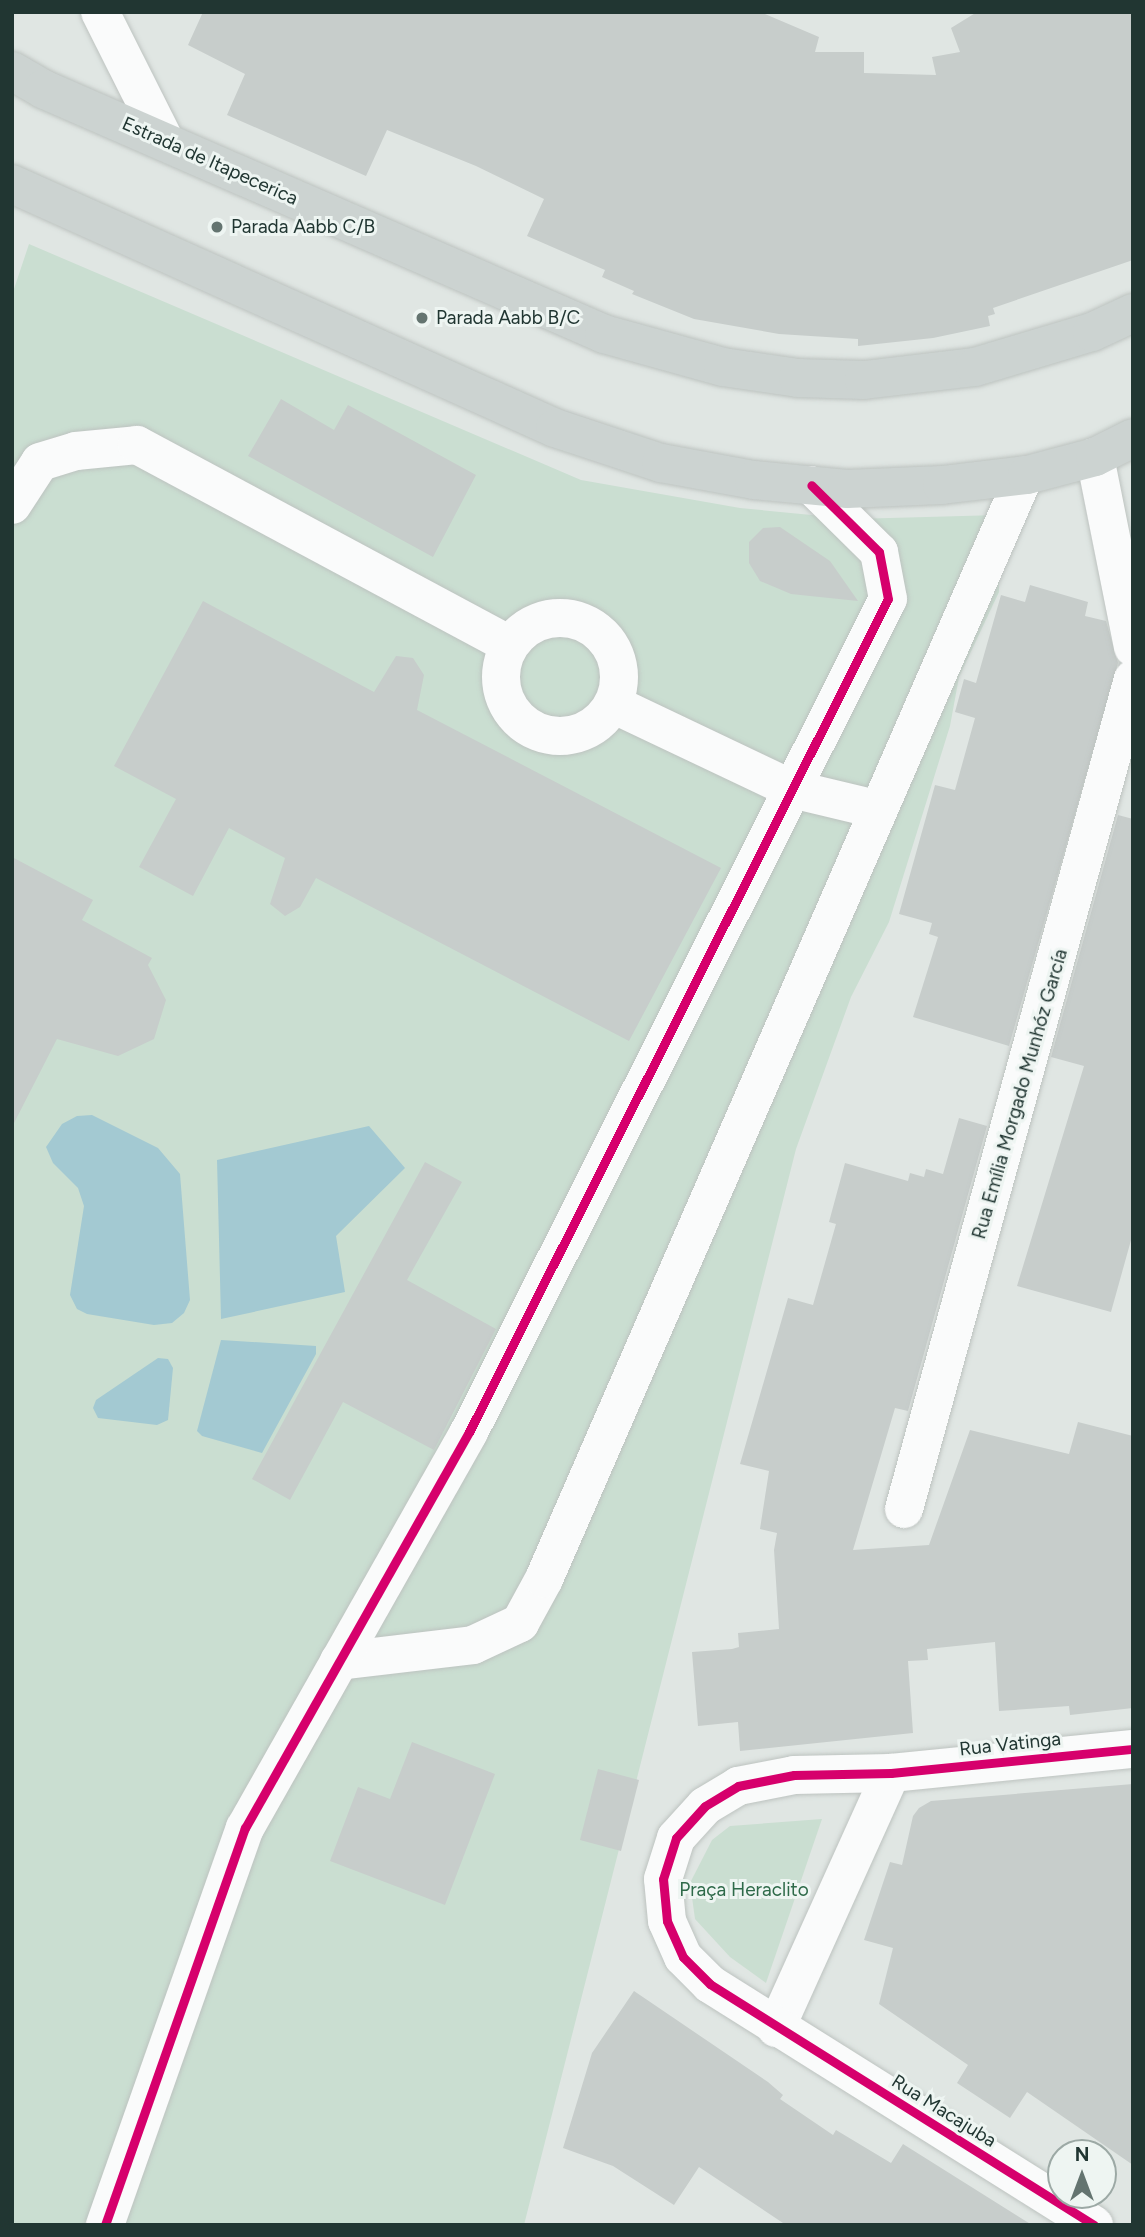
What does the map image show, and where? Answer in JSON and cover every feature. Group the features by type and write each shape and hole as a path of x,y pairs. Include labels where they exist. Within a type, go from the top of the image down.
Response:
{"main road":[{"name":"Estrada de Itapecerica","path":"12,71 604,334 723,367 798,378 864,380 975,366 1092,332 1133,313"},
{"path":"12,184 555,428 661,463 754,480 811,485 942,485 1024,476 1095,457 1133,438"}],"street":[{"path":"100,12 165,141"},
{"path":"12,505 40,462 76,452 136,445 508,644"},
{"path":"1095,457 1133,647"},
{"path":"339,1661 473,1645 520,1623 544,1579 876,809 1024,476"},
{"path":"105,2225 245,1828 469,1432 888,599 879,552 811,485"},
{"path":"573,617 606,635 621,669 615,705 586,732 548,736 515,717 499,682 508,644 537,621 573,617"},
{"name":"Rua Emília Morgado Munhóz García","path":"904,1509 1133,679"},
{"path":"615,705 792,789 876,809"},
{"name":"Rua Vatinga","path":"891,1773 1133,1749"},
{"path":"891,1773 776,2028 710,1984 683,1957 667,1921 663,1879 676,1838 705,1806 738,1786 794,1775 891,1773"},
{"name":"Rua Macajuba","path":"776,2028 1094,2225"}],"green space":[{"path":"29,244 581,480 740,508 853,519 999,515 999,592 959,677 950,726 889,922 851,997 796,1149 524,2225 12,2225 12,295"},
{"name":"Praça Heraclito","path":"822,1819 766,1983 730,1957 695,1919 690,1883 712,1840 730,1826"}],"water":[{"path":"92,1115 158,1148 180,1174 190,1300 184,1313 172,1323 154,1325 87,1314 77,1309 70,1295 84,1206 78,1188 53,1163 46,1147 62,1124 77,1116"},
{"path":"369,1126 405,1168 336,1236 345,1292 221,1319 217,1160"},
{"path":"221,1340 316,1346 316,1354 262,1453 202,1436 197,1431"},
{"path":"158,1358 168,1359 173,1368 168,1420 157,1425 98,1418 93,1408 96,1400"}],"building":[{"path":"203,12 760,12 819,37 815,52 864,52 864,73 936,75 932,57 960,52 951,28 977,12 1133,12 1133,260 993,308 995,314 988,316 990,326 933,338 858,346 858,339 779,334 694,319 632,294 634,291 602,277 605,270 527,236 544,199 476,166 387,130 366,176 227,115 245,74 188,45"},
{"path":"281,399 334,430 348,405 476,475 433,557 248,456"},
{"path":"780,527 830,561 858,601 791,594 760,581 749,563 749,542 763,528"},
{"path":"1030,585 1088,602 1085,616 1106,621 1118,663 1009,1046 913,1017 938,937 929,934 932,923 899,914 935,785 955,790 975,718 955,712 964,679 976,683 1001,595 1025,602"},
{"path":"203,601 374,692 396,656 413,658 424,675 417,710 721,868 629,1041 316,878 300,907 285,916 270,904 285,858 229,828 193,896 139,867 176,799 114,766"},
{"path":"1118,815 1133,819 1133,1233 1111,1312 1017,1286 1084,1066 1051,1057"},
{"path":"12,857 93,900 82,920 152,958 148,965 166,1000 154,1039 118,1056 57,1039 12,1127"},
{"path":"959,1118 987,1126 908,1411 895,1408 853,1550 929,1545 970,1430 1069,1454 1078,1422 1133,1436 1133,1708 1070,1715 1069,1706 999,1711 995,1642 927,1649 928,1660 908,1661 913,1733 740,1751 738,1722 698,1726 692,1652 732,1649 739,1647 738,1633 779,1629 774,1550 777,1533 760,1529 769,1471 740,1464 788,1298 813,1305 836,1224 829,1222 845,1163 908,1181 910,1173 924,1177 926,1169 943,1174"},
{"path":"425,1162 462,1182 407,1280 496,1329 434,1450 343,1402 290,1500 252,1479"},
{"path":"412,1742 495,1774 445,1905 330,1861 358,1787 390,1799"},
{"path":"598,1769 639,1780 621,1851 580,1840"},
{"path":"1133,1784 1133,2165 1117,2154 1117,2139 1095,2139 1027,2092 1010,2118 957,2083 968,2065 879,2004 893,1948 864,1940 890,1862 902,1865 913,1816 919,1808 931,1801"},
{"path":"634,1991 768,2082 783,2095 780,2099 833,2135 836,2130 891,2163 903,2144 1032,2225 786,2225 699,2167 674,2205 613,2166 563,2148 592,2053"}],"cycle path":[{"path":"105,2225 245,1828 469,1432 888,599 879,552 811,485"},
{"path":"1094,2225 710,1984 683,1957 667,1921 663,1879 676,1838 705,1806 738,1786 794,1775 891,1773 1133,1749"}],"place":[{"name":"Parada Aabb C/B","path":"217,227"},
{"name":"Parada Aabb B/C","path":"422,318"}]}
